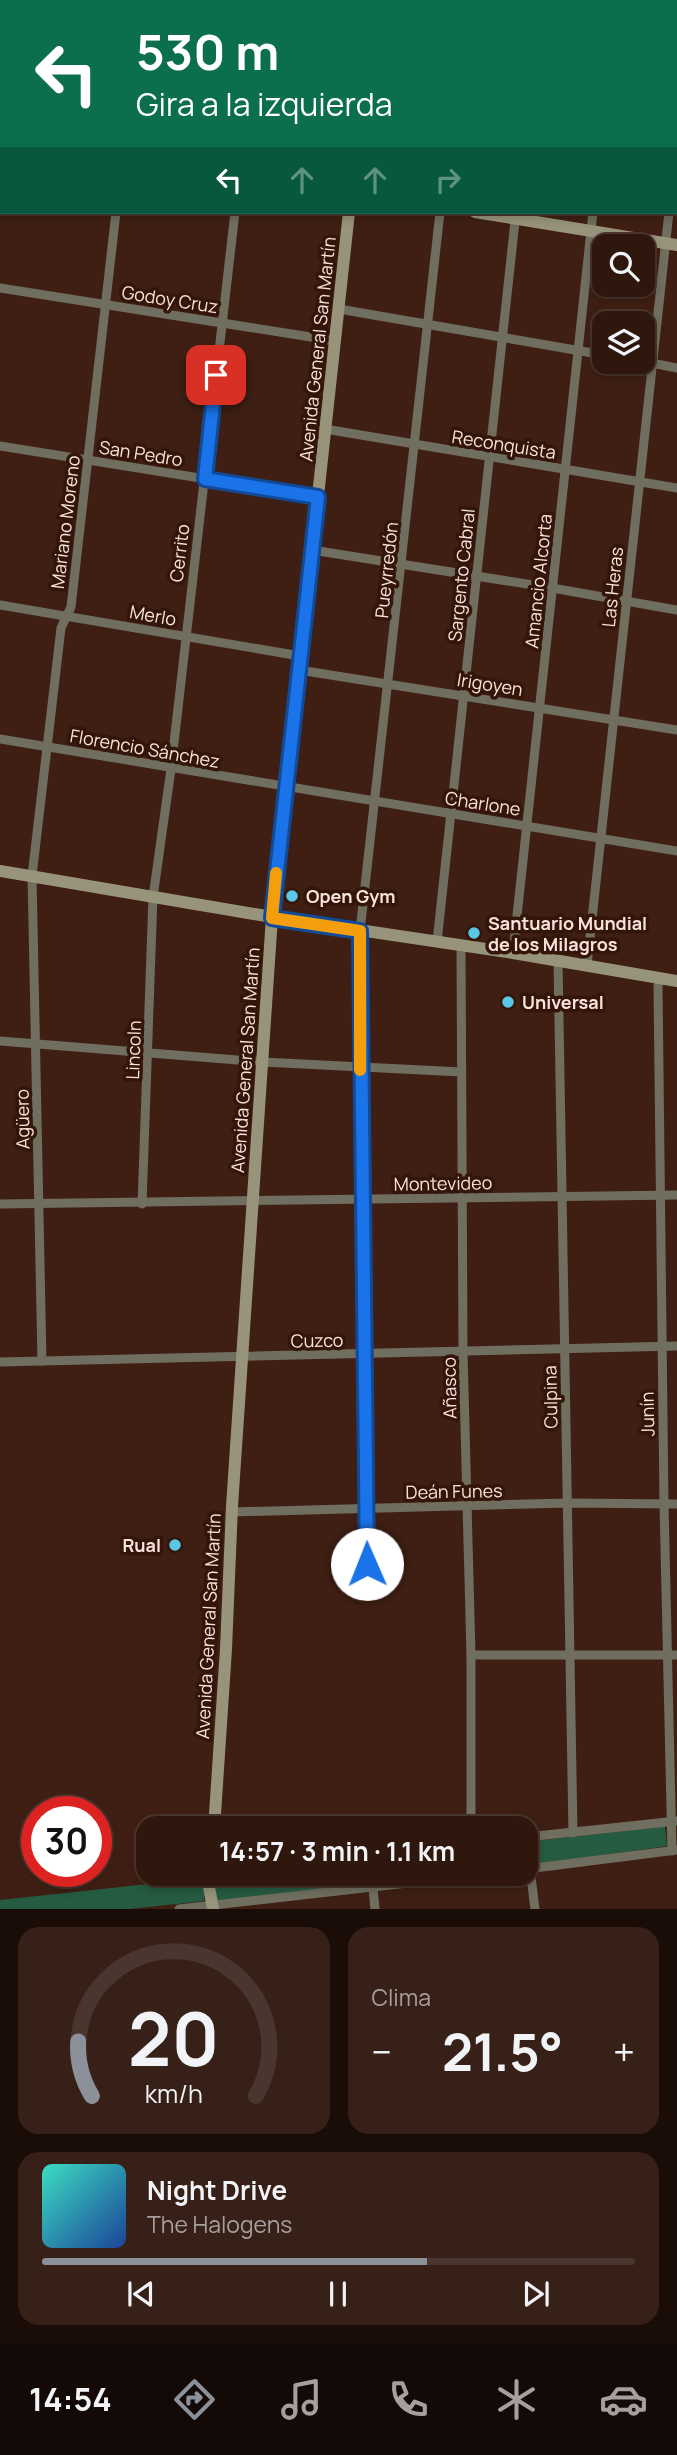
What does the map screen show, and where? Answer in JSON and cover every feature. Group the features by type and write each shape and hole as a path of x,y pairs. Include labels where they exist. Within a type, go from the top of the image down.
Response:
{"main road":[{"name":"Avenida General San Martín","path":"215,1816 232,1512 272,918 349,214"},
{"path":"516,215 671,244"},
{"path":"0,871 272,918 513,953 677,981"},
{"path":"211,1886 213,1907"}],"street":[{"name":"Mariano Moreno","path":"32,876 61,628 71,607 116,214"},
{"name":"Cerrito","path":"153,897 172,769 235,214"},
{"name":"Pueyrredón","path":"368,1591 360,931 440,214"},
{"name":"Amancio Alcorta","path":"513,953 593,214"},
{"name":"Las Heras","path":"655,350 671,244 669,214"},
{"name":"Sargento Cabral","path":"437,942 516,215"},
{"name":"Godoy Cruz","path":"0,288 336,341"},
{"path":"339,309 592,353"},
{"path":"655,363 677,368"},
{"name":"Las Heras","path":"587,965 652,374"},
{"name":"Reconquista","path":"326,429 414,446 677,488"},
{"name":"San Pedro","path":"0,446 318,497"},
{"path":"312,550 552,587 677,610"},
{"name":"Merlo","path":"0,605 300,656"},
{"name":"Irigoyen","path":"299,670 677,730"},
{"name":"Florencio Sánchez","path":"0,740 285,787"},
{"name":"Charlone","path":"285,787 677,851"},
{"name":"Agüero","path":"32,876 42,1361"},
{"name":"Lincoln","path":"142,1204 153,897"},
{"name":"Añasco","path":"461,946 463,1351 471,1655 471,1816"},
{"name":"Culpina","path":"558,961 573,1833"},
{"name":"Junín","path":"660,978 664,1504 672,1655 675,1850"},
{"path":"0,1041 263,1062 461,1072"},
{"name":"Montevideo","path":"0,1204 677,1195"},
{"name":"Cuzco","path":"0,1362 677,1346"},
{"name":"Deán Funes","path":"232,1512 567,1503 677,1504"},
{"path":"471,1655 672,1655"},
{"path":"538,1837 674,1822"},
{"path":"538,1868 675,1850"},
{"path":"179,1909 389,1886"},
{"path":"531,1886 535,1909"},
{"path":"373,1888 375,1909"}],"green space":[{"path":"665,1826 667,1846 538,1864 538,1841"},
{"path":"136,1885 204,1886 204,1901 130,1909 0,1909 0,1900"},
{"path":"213,1886 358,1886 217,1902"}],"slow traffic":[{"path":"276,873 272,918 360,931 360,1070"}],"place":[{"name":"Open Gym","path":"292,896"},
{"name":"Santuario Mundial de los Milagros","path":"474,933"},
{"name":"Universal","path":"508,1002"},
{"name":"Rual","path":"175,1545"}],"route":[{"path":"216,375 205,479 318,497 272,918 360,931 367,1564"}]}
